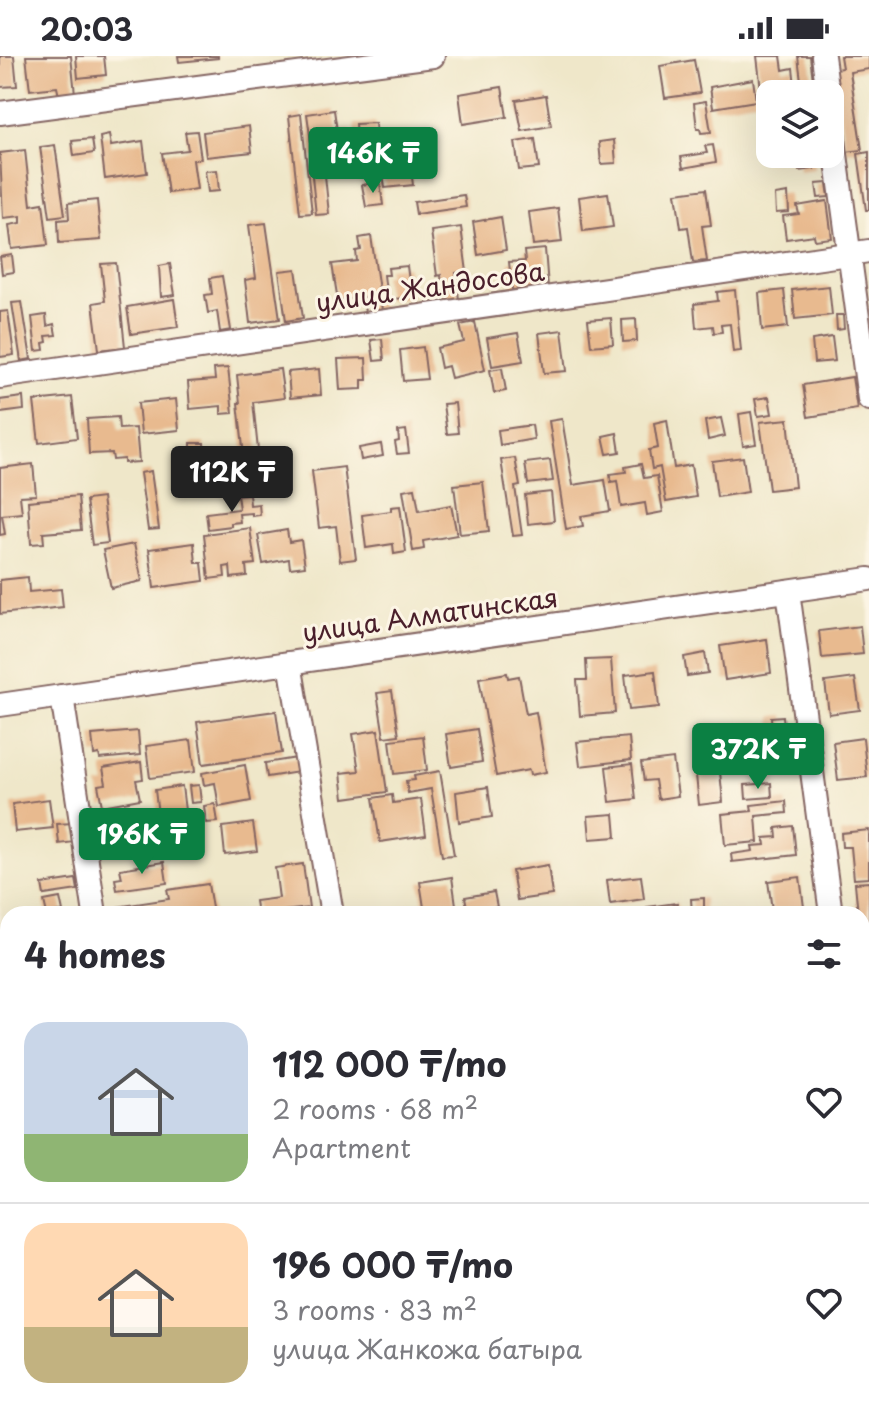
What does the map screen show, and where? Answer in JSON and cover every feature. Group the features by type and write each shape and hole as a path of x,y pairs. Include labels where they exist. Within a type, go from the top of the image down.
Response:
{"street":[{"path":"0,113 433,56"},
{"path":"823,56 826,80"},
{"path":"841,168 858,252 869,399"},
{"name":"улица Жандосова","path":"0,377 858,252"},
{"name":"улица Алматинская","path":"1,701 62,696 869,579"},
{"path":"788,591 830,906"},
{"path":"290,663 331,906"},
{"path":"62,696 94,906"}],"building":[{"path":"0,56 14,56 17,86 0,87"},
{"path":"26,56 71,56 75,94 59,96 57,87 30,90"},
{"path":"76,56 104,56 106,75 78,78"},
{"path":"178,56 218,56 218,58 179,62"},
{"path":"757,56 781,56 783,70 793,68 794,80 760,80"},
{"path":"798,56 810,56 813,80 801,80"},
{"path":"840,56 869,56 869,69 850,72 862,150 846,152 844,80 832,80 830,70 842,68"},
{"path":"694,60 700,93 665,98 660,66"},
{"path":"753,79 756,101 713,108 710,87"},
{"path":"502,87 507,117 463,124 459,94"},
{"path":"546,95 551,126 522,131 516,100"},
{"path":"706,101 711,132 701,133 697,129 694,103"},
{"path":"334,110 337,131 350,129 353,151 313,157 307,114"},
{"path":"301,114 312,213 300,214 289,116"},
{"path":"375,123 377,146 357,148 355,124"},
{"path":"249,126 252,152 206,157 203,132"},
{"path":"197,131 201,159 193,160 197,189 168,193 162,153 188,150 185,132"},
{"path":"109,135 111,146 143,141 147,173 105,179 100,137"},
{"path":"92,139 94,153 74,156 72,141"},
{"path":"535,139 539,168 519,170 515,142"},
{"path":"614,140 616,163 601,164 599,142"},
{"path":"55,145 65,215 50,217 40,147"},
{"path":"713,145 716,162 683,168 681,157 707,153 705,146"},
{"path":"25,150 31,205 43,203 48,245 12,249 9,225 21,223 21,216 3,218 0,153"},
{"path":"869,152 869,210 866,210 858,154"},
{"path":"409,154 413,185 385,188 381,157"},
{"path":"324,166 329,214 316,215 311,167"},
{"path":"217,170 219,191 208,192 205,171"},
{"path":"380,182 383,205 366,207 362,185"},
{"path":"827,183 829,197 818,198 816,184"},
{"path":"706,189 711,225 702,226 707,261 693,262 688,227 681,228 676,193"},
{"path":"608,193 613,227 583,231 579,197"},
{"path":"788,193 789,212 776,213 775,195"},
{"path":"464,195 466,207 416,214 414,202"},
{"path":"97,200 101,240 59,243 58,220 69,219 68,203"},
{"path":"827,201 832,238 815,240 814,235 786,239 783,216 799,214 797,206"},
{"path":"558,208 562,242 533,245 529,212"},
{"path":"501,217 506,250 478,255 473,222"},
{"path":"266,223 280,319 250,323 245,280 256,278 249,225"},
{"path":"461,227 467,272 456,273 459,300 444,302 431,231"},
{"path":"371,236 382,310 365,313 363,297 338,301 332,264 357,261 356,251 361,250 359,238"},
{"path":"545,249 548,287 512,290 509,262 525,261 524,251"},
{"path":"12,255 14,272 2,274 0,257"},
{"path":"116,263 125,347 99,350 93,303 105,301 101,264"},
{"path":"170,264 175,295 161,297 159,266"},
{"path":"407,266 411,297 387,300 384,275 389,275 388,268"},
{"path":"296,269 303,318 286,321 279,271"},
{"path":"222,276 231,330 220,332 217,311 208,313 205,295 212,294 210,278"},
{"path":"829,286 832,315 795,319 792,290"},
{"path":"735,290 741,351 733,352 730,324 721,325 722,332 714,333 713,326 696,328 694,304 718,301 717,292"},
{"path":"784,290 788,327 762,330 759,293"},
{"path":"174,299 178,327 131,334 127,307"},
{"path":"22,302 31,359 21,361 12,303"},
{"path":"8,311 14,355 0,357 0,312"},
{"path":"46,315 47,326 54,324 56,335 46,336 44,350 36,351 32,317"},
{"path":"836,315 843,315 844,329 837,330"},
{"path":"611,318 613,344 591,346 588,320"},
{"path":"636,319 637,341 623,342 622,320"},
{"path":"475,322 485,370 451,378 448,366 441,368 437,348 464,342 460,325"},
{"path":"562,330 567,371 544,373 539,333"},
{"path":"518,333 523,361 492,366 487,338"},
{"path":"832,337 835,361 814,363 812,340"},
{"path":"382,339 384,360 374,361 371,340"},
{"path":"423,347 427,379 403,381 400,350"},
{"path":"366,358 367,380 362,380 362,389 340,390 338,359"},
{"path":"228,368 233,413 221,414 221,406 190,409 188,382 215,380 214,369"},
{"path":"502,368 506,391 494,393 490,370"},
{"path":"280,369 284,398 253,402 258,450 254,450 256,464 245,465 237,375"},
{"path":"319,369 321,395 290,398 288,372"},
{"path":"852,377 857,409 808,417 803,385"},
{"path":"23,397 24,410 0,413 0,400"},
{"path":"72,397 77,438 39,443 34,401"},
{"path":"769,397 772,414 758,416 755,399"},
{"path":"176,399 179,430 141,434 138,403"},
{"path":"455,403 458,433 447,434 443,404"},
{"path":"751,412 756,444 743,446 739,414"},
{"path":"118,417 119,429 136,428 139,462 113,460 112,453 89,454 87,419"},
{"path":"721,418 725,436 708,440 705,421"},
{"path":"562,419 573,485 605,480 610,511 581,516 583,526 566,529 549,421"},
{"path":"788,419 795,487 769,490 760,422"},
{"path":"667,420 674,468 691,465 696,497 666,502 660,467 652,469 649,450 658,448 654,423"},
{"path":"532,425 534,439 500,445 498,430"},
{"path":"406,430 409,453 397,454 395,442 399,441 398,431"},
{"path":"617,433 620,452 607,454 603,436"},
{"path":"191,443 204,443 205,463 191,463"},
{"path":"381,444 383,456 361,460 359,448"},
{"path":"743,457 748,492 717,497 712,461"},
{"path":"515,458 520,486 515,487 522,535 513,536 501,460"},
{"path":"550,460 553,481 528,484 525,463"},
{"path":"33,464 36,495 20,496 22,513 2,515 5,534 0,535 0,468"},
{"path":"641,464 644,478 657,476 663,512 647,515 645,503 621,507 617,481 611,482 610,474 626,472 625,467"},
{"path":"344,467 356,559 340,561 336,526 319,528 312,471"},
{"path":"151,471 159,529 148,530 140,473"},
{"path":"483,482 489,531 460,534 454,485"},
{"path":"415,488 419,511 451,505 457,535 423,541 424,549 413,551 403,490"},
{"path":"551,492 554,521 528,524 525,495"},
{"path":"249,494 250,505 259,504 260,515 239,514 240,522 208,529 206,513 239,509 237,495"},
{"path":"78,496 81,530 43,533 44,543 31,544 28,501"},
{"path":"102,498 108,543 92,545 86,500"},
{"path":"400,506 406,552 394,554 393,544 366,548 362,515 391,511 391,507"},
{"path":"250,528 255,564 246,565 247,576 231,578 230,566 224,567 225,577 209,579 204,534"},
{"path":"287,530 289,542 301,540 305,566 290,568 289,559 263,564 258,535"},
{"path":"194,543 196,563 202,563 204,581 154,588 149,549"},
{"path":"134,544 142,581 111,588 103,550"},
{"path":"28,577 29,592 61,589 63,607 0,614 0,580"},
{"path":"860,626 863,654 822,658 819,631"},
{"path":"767,639 771,673 725,680 720,646"},
{"path":"705,653 708,673 687,676 684,657"},
{"path":"611,659 615,713 580,716 577,680 587,680 586,660"},
{"path":"655,671 659,707 629,710 625,675"},
{"path":"507,673 508,678 519,676 526,714 536,712 546,772 530,775 529,770 496,776 479,678"},
{"path":"855,678 860,710 829,714 825,682"},
{"path":"392,691 399,735 384,737 377,693"},
{"path":"276,711 282,753 203,764 197,722"},
{"path":"783,716 786,746 773,748 771,717"},
{"path":"477,729 482,762 451,767 446,734"},
{"path":"378,730 387,792 344,798 341,773 359,771 353,734"},
{"path":"138,731 140,755 100,759 99,754 94,755 92,735"},
{"path":"423,736 427,770 394,774 390,740"},
{"path":"629,737 631,760 580,766 577,742"},
{"path":"863,738 867,777 838,780 833,742"},
{"path":"191,740 195,772 150,778 146,746"},
{"path":"297,758 299,772 267,777 265,763"},
{"path":"673,759 678,796 658,799 655,780 644,781 641,763"},
{"path":"141,762 143,779 136,780 140,799 102,806 98,785 106,784 103,768"},
{"path":"632,764 636,799 610,802 606,767"},
{"path":"245,765 251,801 219,807 215,783 204,785 202,773"},
{"path":"440,771 454,855 442,856 431,789 408,793 406,781 415,780 414,776"},
{"path":"720,772 723,802 699,805 696,775"},
{"path":"771,783 772,797 746,799 745,785"},
{"path":"199,785 201,802 191,803 189,786"},
{"path":"182,786 186,819 159,822 155,790"},
{"path":"488,787 492,817 459,822 456,792"},
{"path":"392,795 393,803 421,799 426,835 380,842 373,798"},
{"path":"49,799 53,828 15,832 12,804"},
{"path":"786,801 787,813 756,816 758,842 725,845 722,814 752,811 751,805"},
{"path":"215,804 218,822 206,823 204,806"},
{"path":"614,814 616,837 590,839 588,816"},
{"path":"73,823 75,842 59,844 57,824"},
{"path":"253,823 257,851 225,855 222,827"},
{"path":"793,826 796,855 732,862 731,854 753,851 752,846 765,845 764,838 777,837 776,828"},
{"path":"869,830 869,878 854,879 851,847 842,847 841,833"},
{"path":"164,862 167,883 117,890 115,879 122,878 120,869"},
{"path":"303,864 309,906 256,906 255,901 279,898 275,868"},
{"path":"548,865 552,895 517,900 512,871"},
{"path":"641,876 644,899 610,904 607,880"},
{"path":"452,877 456,906 424,906 420,882"},
{"path":"800,877 804,906 771,906 768,881"},
{"path":"76,879 78,890 44,895 42,884"},
{"path":"869,882 869,906 857,906 855,883"},
{"path":"208,884 212,906 123,906 169,899 167,890"},
{"path":"494,892 497,906 467,906 465,897"},
{"path":"60,898 62,906 45,906 44,901"},
{"path":"704,898 704,906 692,906 691,899"}]}
